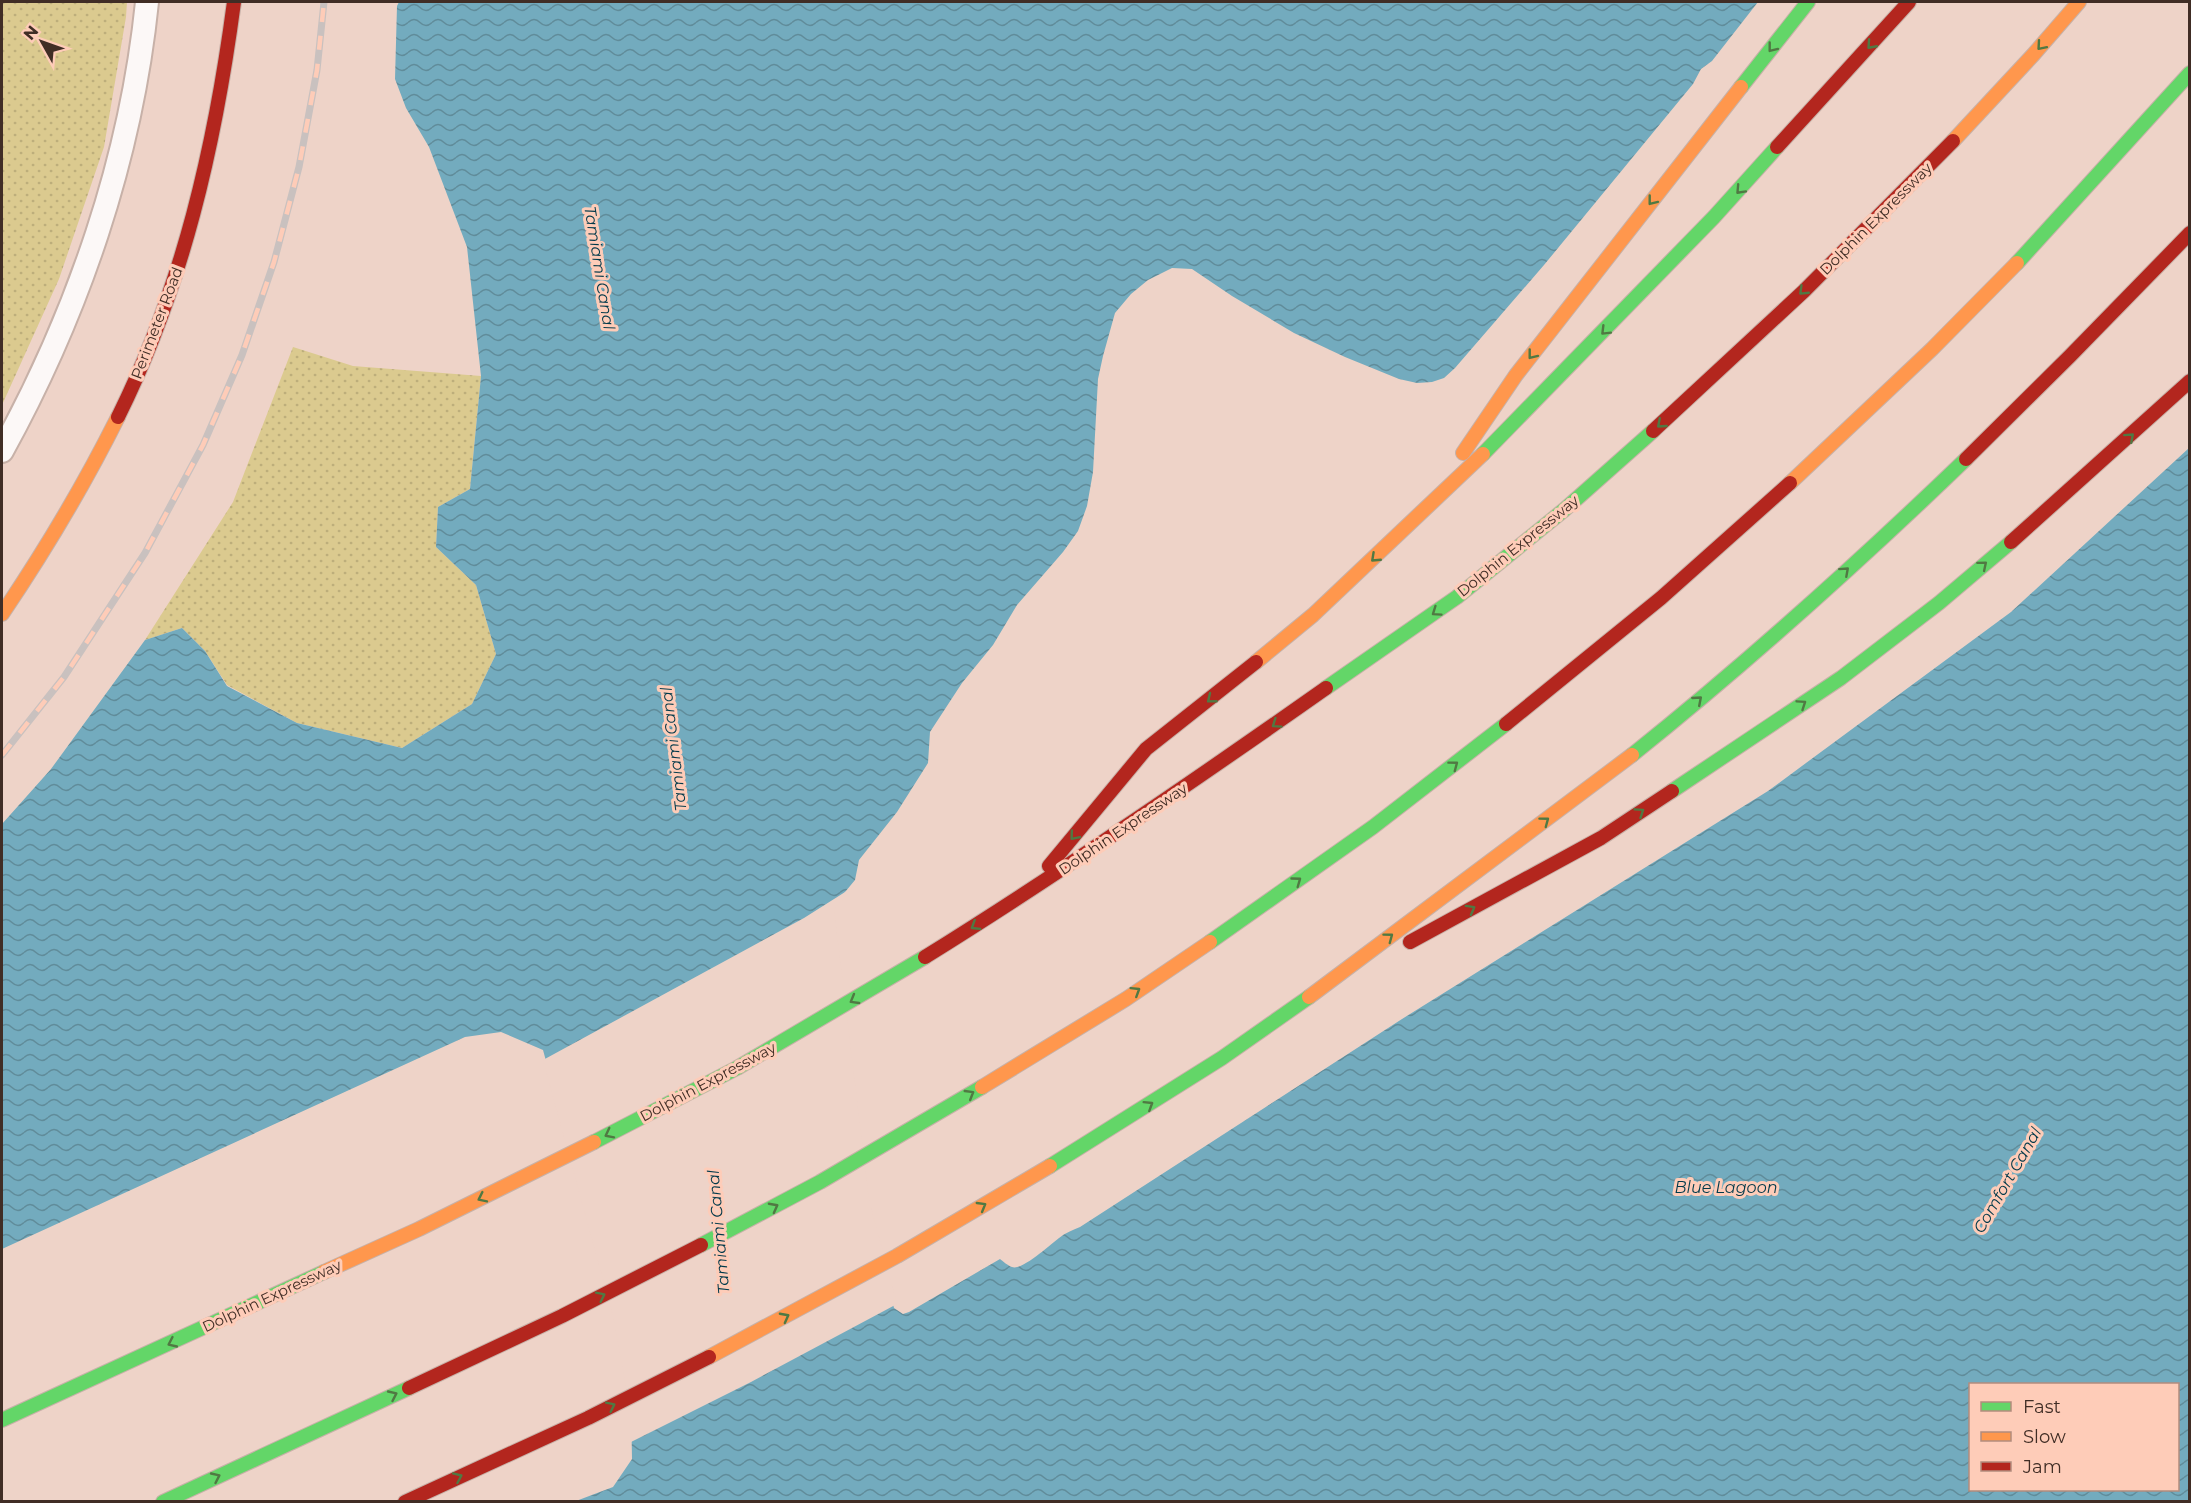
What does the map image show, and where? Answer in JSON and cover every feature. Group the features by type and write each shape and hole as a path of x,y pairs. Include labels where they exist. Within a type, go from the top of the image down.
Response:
{"main road":[{"name":"Perimeter Road","path":"2,614 34,570 100,456 153,340 190,234 205,176 230,37 234,2"},
{"path":"1418,518 1516,375 1808,2"},
{"path":"1025,895 1146,749 1204,705 1294,630 1418,518 1668,267 1909,2"},
{"name":"Dolphin Expressway","path":"2,1420 398,1239 534,1173 737,1068 904,970 1025,895 1187,786 1448,603 1564,510 1692,397 1804,291 1934,161 2079,2"},
{"path":"163,1502 549,1322 801,1193 1070,1034 1170,970 1277,896 1403,804 1599,650 1736,532 1934,347 2106,167 2190,73"},
{"path":"405,1502 559,1432 694,1366 932,1236 1101,1135 1226,1055 1308,997 1595,784 1689,708 1776,633 1997,429 2190,233"},
{"path":"1308,997 1602,838 1841,678 1939,603 2091,473 2190,381"}],"lane":[{"path":"2,451 52,352 99,228 126,129 142,45 147,2"}],"shaded area":[{"path":"2,2 127,2 104,147 59,279 2,405"},
{"path":"293,347 353,366 481,376 470,489 438,507 436,547 476,585 496,654 472,704 402,748 297,723 227,685 205,651 182,628 145,640 233,502"}],"water":[{"name":"Blue Lagoon","path":"399,2 1758,2 1712,61 1701,69 1693,84 1544,265 1444,378 1417,383 1399,379 1345,357 1294,333 1192,269 1172,268 1148,280 1131,294 1115,313 1098,379 1093,472 1087,506 1078,531 1017,605 993,645 962,683 930,732 928,763 897,812 859,860 855,880 831,909 866,1201 894,1308 903,1314 909,1312 1000,1259 1012,1267 1029,1261 1064,1235 1080,1227 1402,1019 1768,791 2011,612 2189,448 2189,1501 576,1501 613,1487 632,1459 631,1403 616,1316 543,1050 501,1032 465,1037 2,1249 2,824 51,769 145,640 182,628 205,651 227,686 297,723 402,748 472,704 496,654 476,585 436,547 438,507 470,489 481,376 467,247 429,147 406,108 395,79"}],"pier":[{"path":"853,887 834,910 869,1200 897,1304 751,1382 629,1443 629,1403 613,1316 543,1060 804,918"}],"railway":[{"path":"2,755 64,677 145,553 203,445 242,355 274,262 299,167 317,70 324,2"}],"traffic: fast":[{"path":"1741,87 1808,2"},
{"path":"2017,263 2190,73"},
{"path":"1483,454 1714,217 1777,147"},
{"path":"1326,688 1457,597 1564,510 1653,431"},
{"path":"1632,755 1802,611 1966,459"},
{"path":"1672,791 1841,678 1939,603 2011,542"},
{"path":"1210,942 1373,827 1506,724"},
{"path":"594,1142 737,1068 925,957"},
{"path":"1050,1166 1222,1058 1309,997"},
{"path":"701,1245 820,1182 982,1087"},
{"path":"2,1420 324,1272"},
{"path":"163,1502 409,1388"}],"traffic: slow":[{"path":"1953,141 2079,2"},
{"path":"1463,453 1516,375 1741,87"},
{"path":"1790,483 1932,349 2017,263"},
{"path":"2,614 63,517 118,417"},
{"path":"1256,662 1313,615 1483,454"},
{"path":"1309,997 1632,755"},
{"path":"982,1087 1126,999 1210,942"},
{"path":"324,1272 419,1229 594,1142"},
{"path":"709,1357 897,1256 1050,1166"}],"traffic: jam":[{"path":"118,417 161,317 193,214 217,109 234,2"},
{"path":"1777,147 1909,2"},
{"path":"1653,431 1804,291 1953,141"},
{"path":"1966,459 2190,233"},
{"path":"2011,542 2190,381"},
{"path":"1506,724 1661,598 1790,483"},
{"path":"1049,866 1146,749 1256,662"},
{"path":"925,957 1127,826 1326,688"},
{"path":"1410,942 1601,838 1672,791"},
{"path":"409,1388 562,1316 701,1245"},
{"path":"405,1502 588,1418 709,1357"}],"water label":[{"name":"Tamiami Canal","path":"600,268"},
{"name":"Tamiami Canal","path":"673,749"},
{"name":"Comfort Canal","path":"2007,1180"},
{"name":"Tamiami Canal","path":"718,1232"}]}
